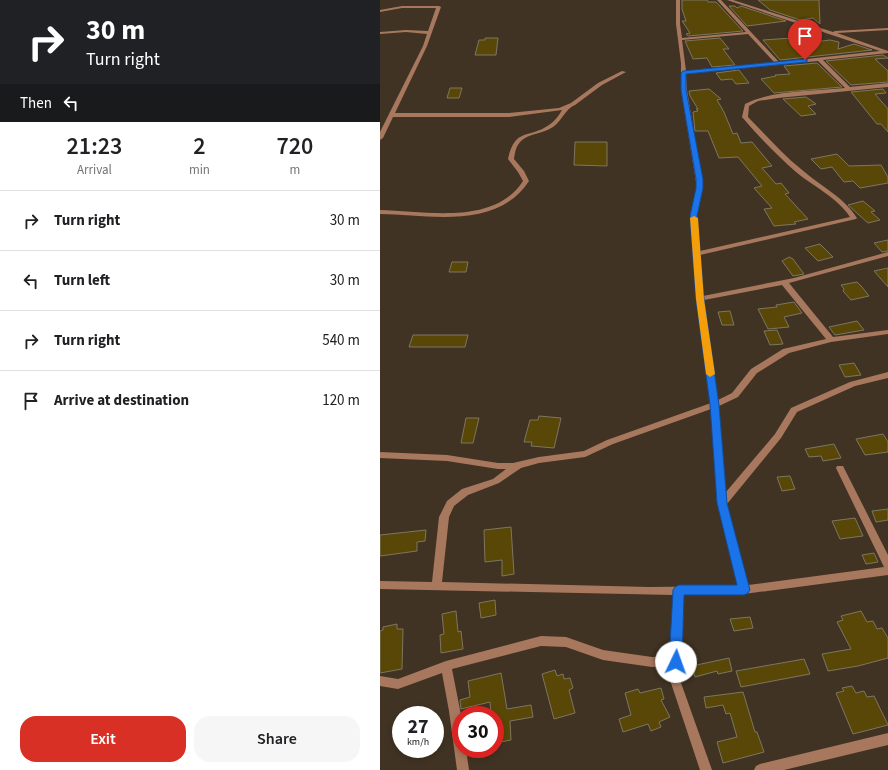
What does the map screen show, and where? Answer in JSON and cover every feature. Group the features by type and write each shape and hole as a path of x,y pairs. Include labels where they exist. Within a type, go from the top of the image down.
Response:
{"street":[{"path":"678,0 678,24 681,39 684,90 700,188 694,216 700,299 715,405 722,503 744,590"},
{"path":"719,0 778,64"},
{"path":"729,0 791,19 888,52"},
{"path":"380,11 402,7 439,7 425,46 381,134"},
{"path":"830,32 888,29"},
{"path":"380,34 406,31 430,33"},
{"path":"681,39 750,33"},
{"path":"683,73 888,52"},
{"path":"819,59 848,88"},
{"path":"391,115 509,115 548,111 573,104 600,84 624,72"},
{"path":"697,254 854,218 852,214 837,200 798,170 745,116 747,105 757,100 888,84"},
{"path":"380,212 472,213 493,209 521,190 526,181 521,171 511,159 512,150 525,135 550,127 568,106"},
{"path":"700,299 784,282 888,254"},
{"path":"784,282 831,340"},
{"path":"380,455 447,458 498,466 518,465 585,454 617,440 715,405 735,395 754,371 786,351 831,340 888,332"},
{"path":"722,503 778,436 794,410 853,384 888,375"},
{"path":"437,586 444,517 450,504 465,492 496,482 518,465"},
{"path":"840,468 888,565"},
{"path":"380,585 744,590 888,571"},
{"path":"679,590 675,680 706,770"},
{"path":"380,681 398,684 446,666 542,641 566,642 603,655 652,662 676,662"},
{"path":"446,666 455,712 463,770"},
{"path":"760,770 888,739"}],"building":[{"path":"682,0 707,0 708,2 716,2 743,31 688,36 686,34 690,33 682,21 686,21 682,9"},
{"path":"758,0 819,0 820,24 813,18 800,20 770,10"},
{"path":"729,6 735,6 737,8 741,6 786,21 747,26"},
{"path":"485,38 498,38 496,55 475,55 479,40 485,40"},
{"path":"720,38 729,49 723,49 735,65 712,67 707,58 693,59 685,41"},
{"path":"792,38 798,44 830,40 839,42 838,49 854,44 872,50 780,60 763,40"},
{"path":"883,55 888,58 875,59 888,71 888,82 851,85 826,61"},
{"path":"817,63 842,87 774,93 761,79 776,76 775,75 790,74 784,66"},
{"path":"739,70 749,83 736,84 732,79 721,80 716,73"},
{"path":"450,88 462,88 459,98 447,98"},
{"path":"709,89 721,99 717,100 724,112 733,134 737,133 741,143 752,142 772,166 762,168 776,184 781,183 789,193 785,194 808,219 794,222 796,224 774,226 764,209 772,208 754,188 762,186 738,157 719,158 708,131 695,131 693,112 698,111 696,109 698,109 690,96 689,91"},
{"path":"883,89 886,93 875,94 888,109 888,132 881,124 877,124 851,92"},
{"path":"806,97 816,104 808,106 816,114 801,116 783,99"},
{"path":"575,142 607,142 607,166 574,165"},
{"path":"837,154 849,166 881,165 888,177 888,183 860,188 853,181 844,182 832,167 821,169 811,159"},
{"path":"863,201 875,211 871,212 880,220 868,223 848,205"},
{"path":"888,240 888,251 882,252 874,243"},
{"path":"820,244 833,257 818,261 805,248"},
{"path":"789,257 793,259 804,274 793,276 782,261"},
{"path":"452,262 468,262 466,272 449,272"},
{"path":"888,268 888,287 874,271"},
{"path":"857,282 869,296 851,300 843,291 844,289 841,285"},
{"path":"794,302 802,313 784,317 789,327 768,329 758,309 777,307 776,305"},
{"path":"730,311 734,325 722,325 718,312"},
{"path":"857,321 864,330 835,335 829,327"},
{"path":"777,330 783,344 770,345 764,331"},
{"path":"413,335 468,335 465,347 409,347"},
{"path":"854,363 861,375 845,377 839,365"},
{"path":"539,416 561,418 554,448 531,446 532,442 524,442 530,420 538,420"},
{"path":"466,418 479,418 473,443 461,443"},
{"path":"883,434 888,442 888,452 865,455 856,439"},
{"path":"834,444 841,458 823,461 821,456 809,457 805,449"},
{"path":"790,476 795,489 782,491 777,477"},
{"path":"888,509 888,520 876,522 872,511"},
{"path":"855,518 863,536 840,539 832,521"},
{"path":"511,527 514,574 502,576 502,560 485,562 484,530"},
{"path":"426,530 425,541 417,542 417,551 380,556 380,535"},
{"path":"874,553 878,562 866,564 862,555"},
{"path":"495,600 496,615 481,618 479,603"},
{"path":"456,611 458,632 461,631 463,649 441,653 440,635 444,634 442,614"},
{"path":"861,611 867,622 873,621 877,629 882,628 888,638 888,658 858,666 828,671 822,654 851,649 837,622 843,620 841,616"},
{"path":"750,617 753,628 734,631 730,619"},
{"path":"397,624 397,629 403,629 402,669 380,673 380,631 383,630 383,627"},
{"path":"729,658 732,671 718,674 717,671 695,677 692,666"},
{"path":"804,659 810,674 741,687 736,671"},
{"path":"555,670 557,676 563,674 564,679 570,678 573,688 569,690 575,713 554,719 542,674"},
{"path":"501,673 507,709 531,705 533,717 510,721 511,740 504,741 504,706 490,706 490,702 473,706 461,706 460,700 470,697 468,681"},
{"path":"852,686 856,693 864,691 867,697 874,696 888,725 853,734 836,693 844,691 842,688"},
{"path":"661,688 664,699 661,700 670,717 659,722 661,727 651,731 648,724 623,732 619,719 631,715 625,693 638,689 640,693"},
{"path":"743,692 755,732 757,732 764,752 723,763 717,742 737,737 730,713 726,714 723,705 706,708 704,697"}],"slow traffic":[{"path":"694,218 700,299 710,374"}],"route":[{"path":"676,662 679,590 744,590 722,503 715,405 700,299 694,216 700,188 684,90 683,73 805,60"}]}
